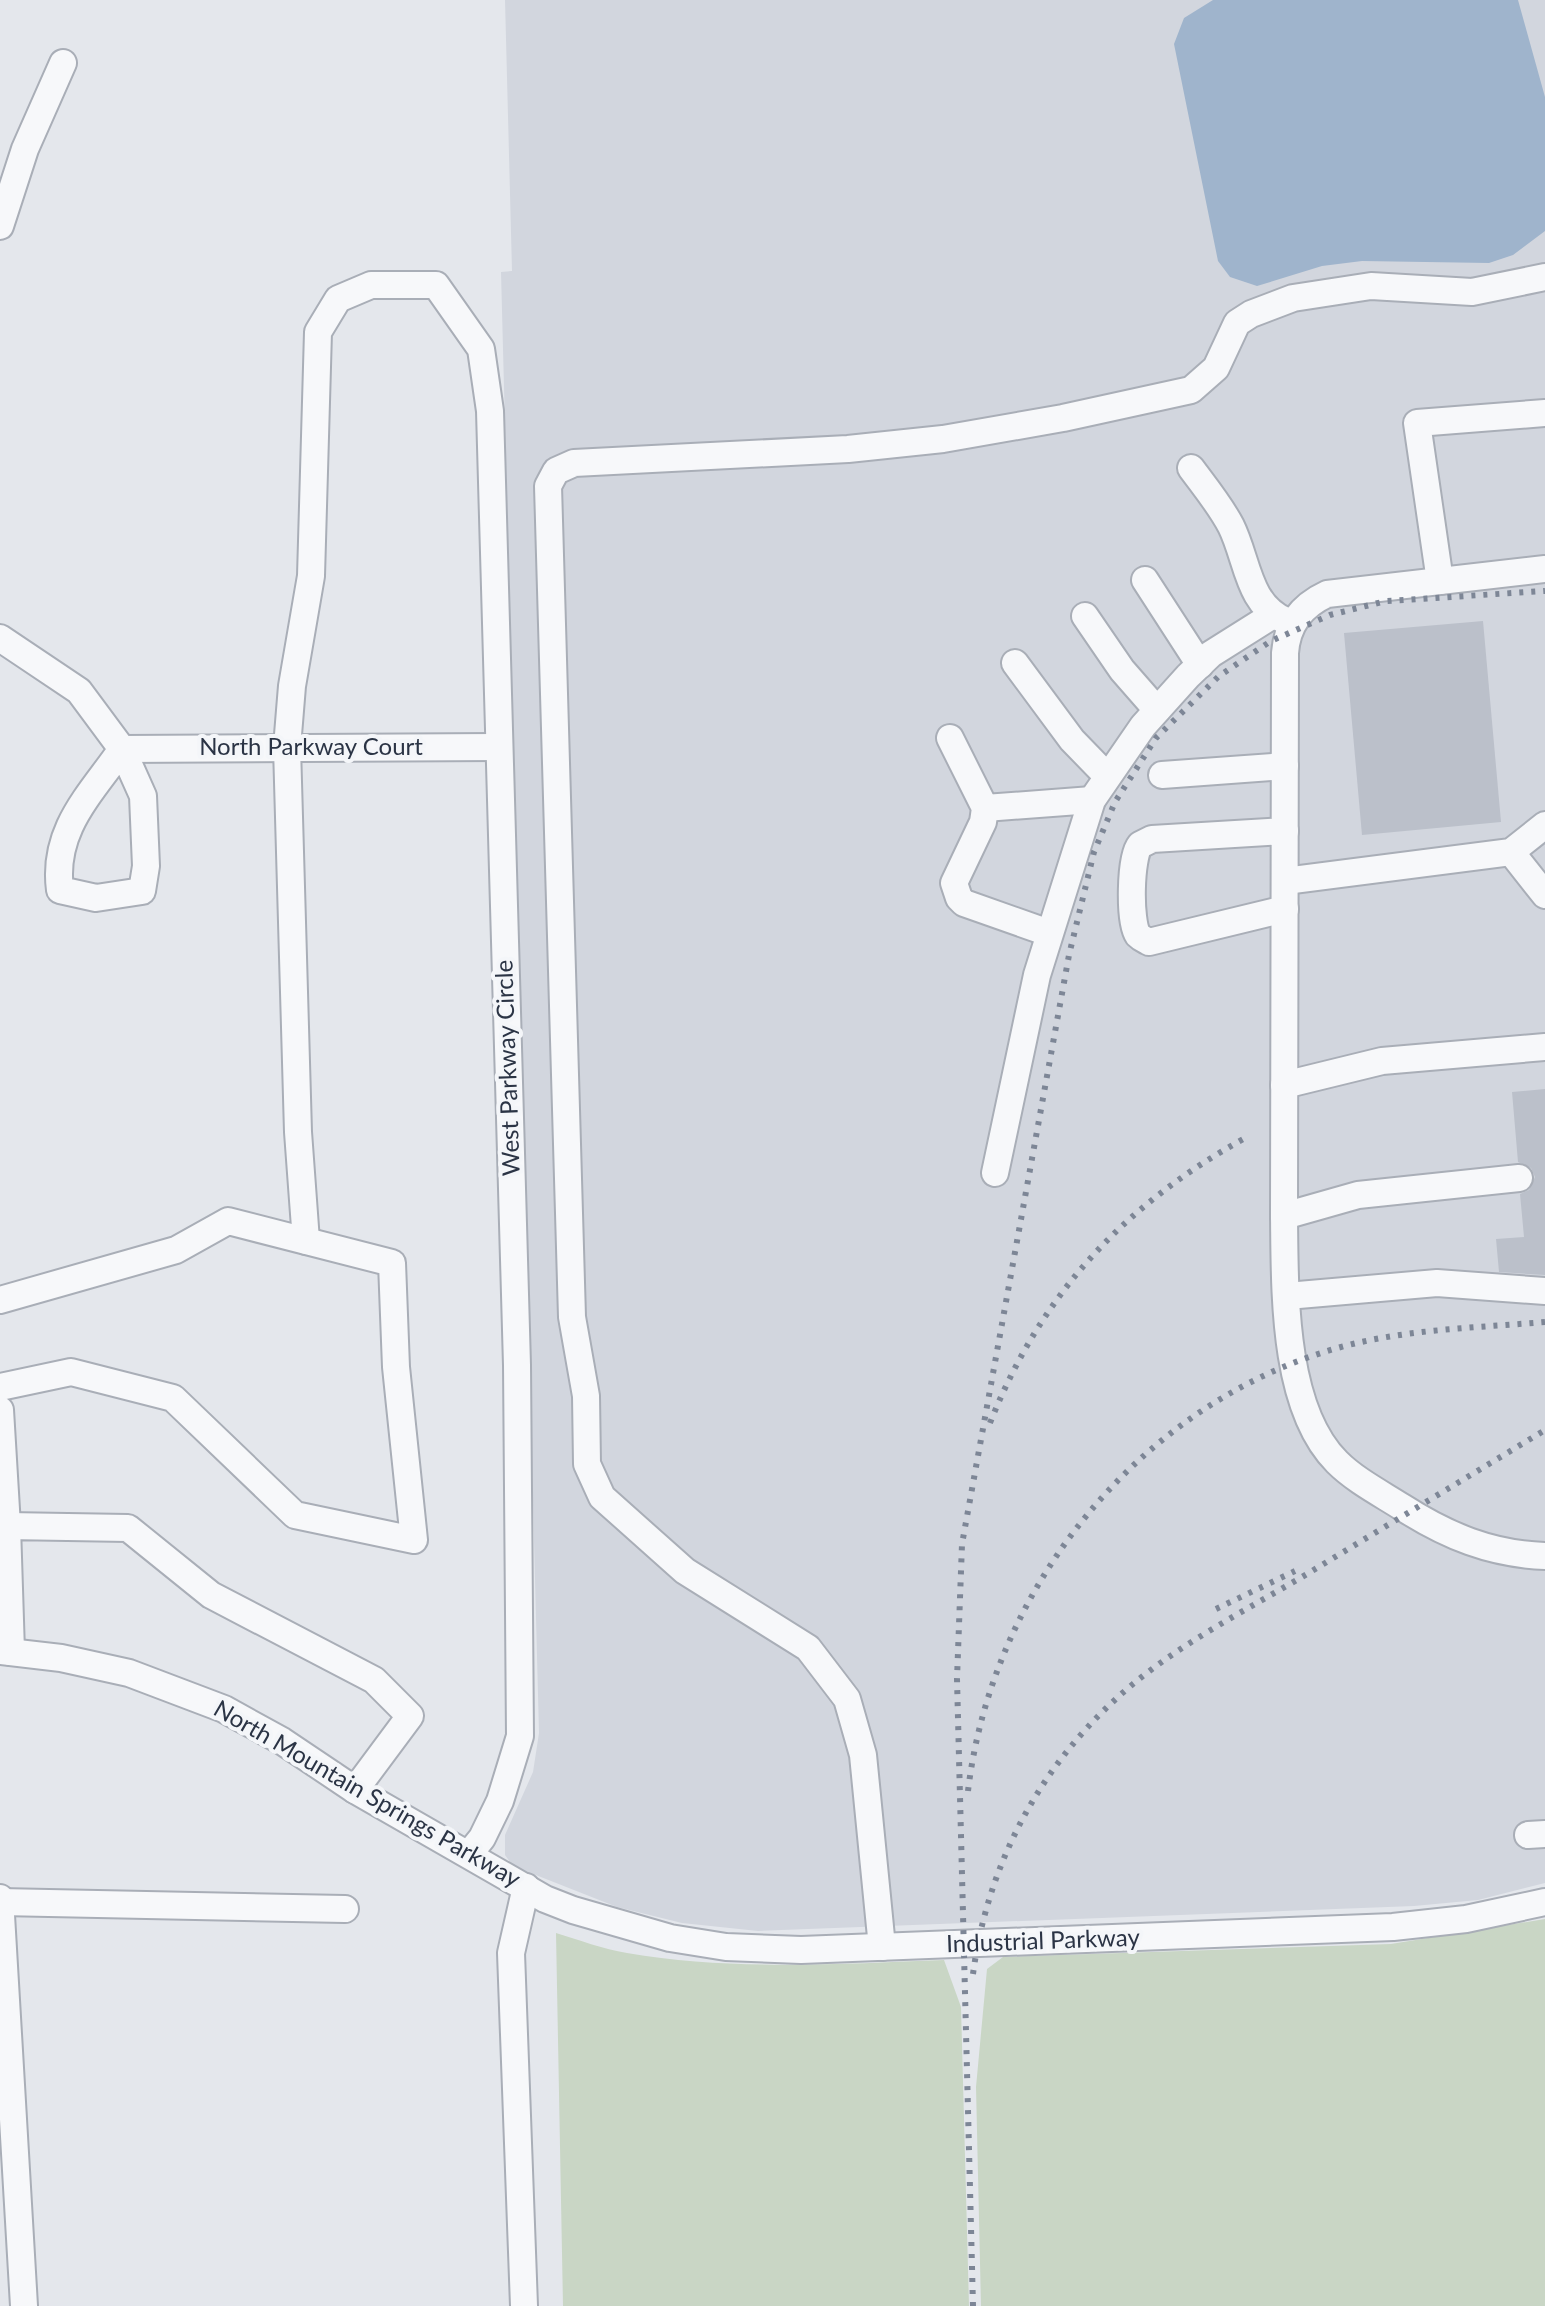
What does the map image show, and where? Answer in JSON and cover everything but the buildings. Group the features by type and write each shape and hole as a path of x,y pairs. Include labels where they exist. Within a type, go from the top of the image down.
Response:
{"street":[{"path":"0,226 25,149 63,63"},
{"path":"882,1947 862,1745 854,1717 836,1681 791,1635 685,1571 652,1545 602,1497 587,1464 586,1396 572,1317 548,486 556,471 574,463 896,444 1092,412 1181,393 1199,385 1216,368 1237,323 1251,314 1293,298 1371,286 1472,292 1545,277"},
{"name":"West Parkway Circle","path":"287,747 292,686 311,576 318,332 338,299 371,285 436,285 481,349 490,411 517,1365 520,1736 500,1801 482,1838 469,1854"},
{"path":"1440,581 1417,423 1545,413"},
{"path":"1191,468 1227,519 1253,590 1283,619 1284,1216 1287,1296 1302,1404 1314,1432 1336,1462 1438,1531 1499,1551 1545,1556"},
{"path":"995,1173 1032,996 1092,800 1106,775 1157,710 1200,665 1327,594 1545,569"},
{"path":"1145,580 1200,665"},
{"path":"1085,616 1122,670 1157,710"},
{"path":"0,638 79,691 122,749 143,796 146,866 142,891 96,898 60,890 57,865 63,835 122,749"},
{"path":"1015,663 1072,740 1106,775"},
{"path":"950,738 985,808 983,822 954,883 959,898 964,903 1049,933"},
{"path":"287,747 298,1132 306,1241"},
{"name":"North Parkway Court","path":"122,749 499,747"},
{"path":"1162,775 1285,766"},
{"path":"985,808 1092,800"},
{"path":"1285,881 1511,852 1545,825"},
{"path":"1285,831 1152,839 1140,845 1132,862 1135,925 1139,936 1149,942 1285,909"},
{"path":"1511,852 1545,895"},
{"path":"1284,1085 1382,1061 1545,1047"},
{"path":"1284,1216 1358,1195 1519,1178"},
{"path":"0,1300 176,1250 228,1221 392,1263 396,1367 414,1540 295,1515 173,1398 71,1372 0,1387"},
{"path":"1287,1296 1437,1283 1545,1291"},
{"path":"0,1410 7,1526 6,1652"},
{"path":"7,1526 128,1528 211,1595 374,1680 410,1716 355,1790"},
{"name":"North Mountain Springs Parkway","path":"6,1652 95,1664 194,1696 254,1724 355,1790 536,1893"},
{"path":"524,2306 511,1953 536,1893"},
{"name":"Industrial Parkway","path":"536,1893 616,1925 726,1947 801,1950 1393,1927 1466,1919 1545,1902"},
{"path":"24,2306 0,1900 345,1909"}],"shaded area":[{"path":"505,0 1545,0 1545,1883 1478,1900 1414,1906 758,1931 682,1923 617,1907 513,1866 505,1855 505,1835 533,1772 539,1733 501,272 512,271"}],"green space":[{"path":"1545,1919 1545,2306 981,2306 976,2087 987,1969 1003,1957 1391,1944"},
{"path":"556,1933 618,1951 706,1962 785,1965 944,1960 961,2007 969,2306 563,2306"}],"water":[{"path":"1213,0 1518,0 1545,97 1545,231 1513,255 1489,263 1362,261 1322,266 1257,286 1230,277 1218,261 1174,44 1184,18"}],"railway":[{"path":"973,2306 957,1679 962,1544 1069,955 1094,852 1115,802 1156,738 1219,676 1271,641 1330,615 1386,601 1545,591"},
{"path":"990,1423 1034,1333 1091,1257 1161,1193 1245,1138"},
{"path":"968,1791 983,1716 1008,1645 1043,1577 1086,1516 1138,1461 1198,1414 1263,1376 1334,1349 1412,1333 1545,1322"},
{"path":"973,1974 992,1891 1025,1814 1047,1778 1101,1713 1153,1668 1195,1640 1545,1430"},
{"path":"1216,1609 1295,1571"}]}
